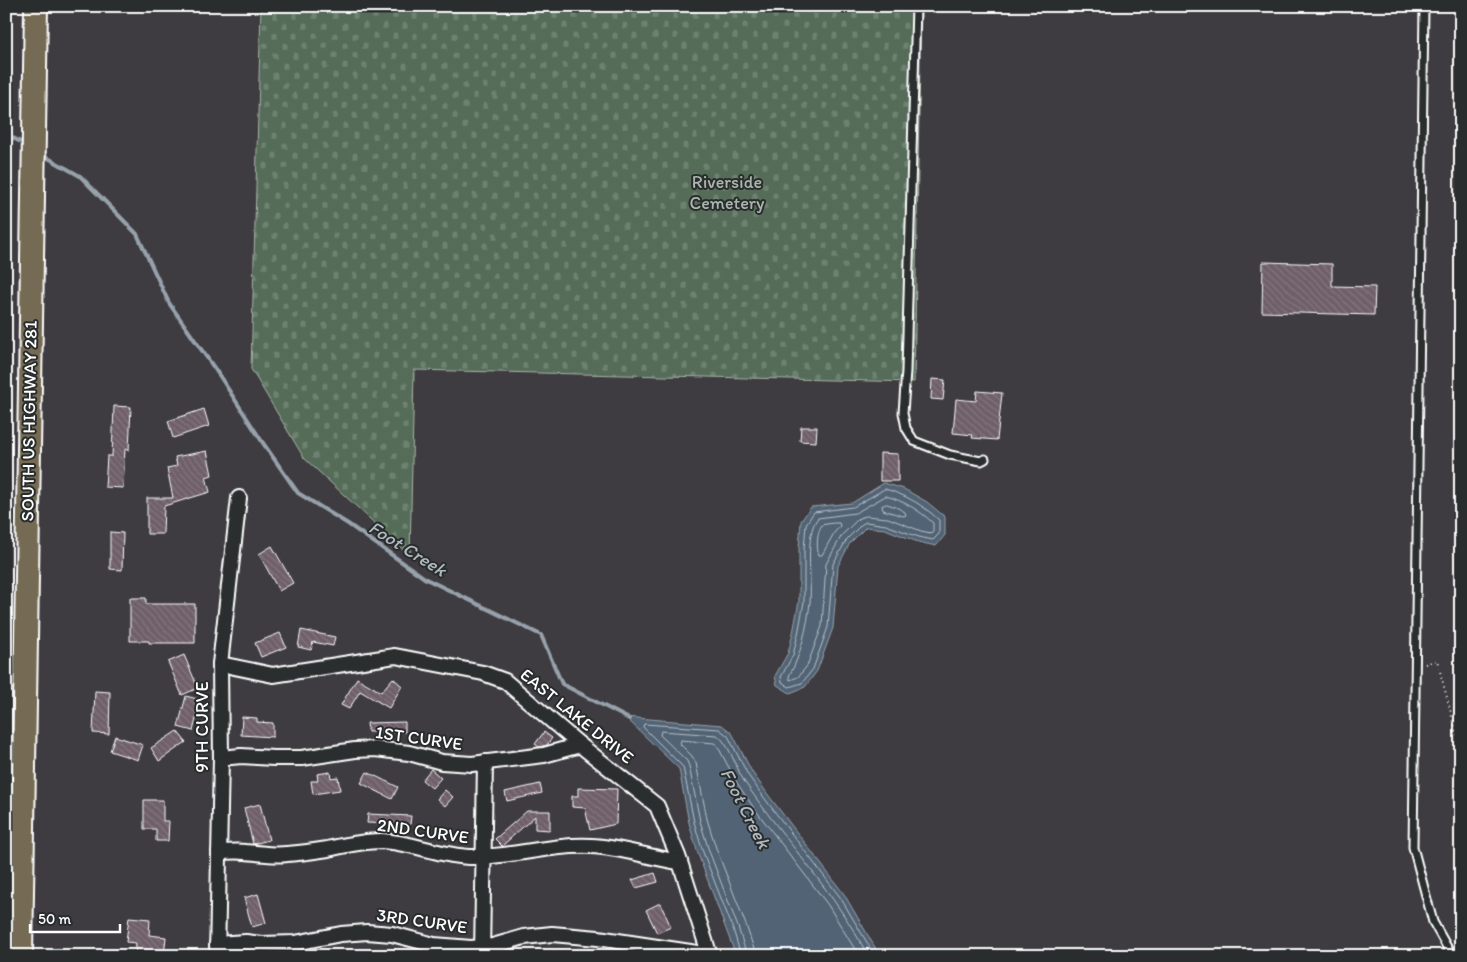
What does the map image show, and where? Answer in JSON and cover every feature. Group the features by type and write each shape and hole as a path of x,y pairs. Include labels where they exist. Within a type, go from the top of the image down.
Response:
{"highway":[{"name":"SOUTH US HIGHWAY 281","path":"21,956 36,6"}],"street":[{"name":"9TH CURVE","path":"217,950 221,758 220,664 239,498"},
{"name":"EAST LAKE DRIVE","path":"220,664 273,675 395,656 483,673 505,680 580,745 657,806 680,862 710,955"},
{"name":"1ST CURVE","path":"221,758 241,756 302,758 355,750 375,750 409,753 442,762 472,764 544,755 580,745"},
{"path":"482,951 485,762"},
{"name":"2ND CURVE","path":"219,852 244,852 268,855 285,854 362,842 382,841 406,844 454,856 502,856 566,846 591,846 680,862"},
{"name":"3RD CURVE","path":"217,950 246,942 262,944 294,943 341,934 367,932 392,934 434,945 471,948 482,951 524,937 552,934 598,938 710,955"}],"lane":[{"path":"916,6 906,371 903,413 906,428 914,441 950,455 981,461 985,459"},
{"path":"1424,6 1413,847 1433,922 1452,956"}],"path":[{"path":"1415,666 1437,660 1456,732 1461,742"}],"green space":[{"name":"Riverside Cemetery","path":"261,6 921,6 914,382 414,370 410,556 304,458 251,369"}],"water":[{"path":"884,483 904,489 927,502 945,517 945,535 936,546 918,542 885,529 866,527 850,543 838,566 833,628 817,671 805,687 790,693 777,685 775,676 788,653 799,601 801,521 811,507 852,503"},
{"path":"625,717 722,725 732,733 752,772 844,894 880,956 736,956 698,854 689,823 679,769"}],"building":[{"path":"1263,262 1332,264 1332,286 1375,287 1374,315 1262,312"},
{"path":"932,379 945,380 943,400 931,399"},
{"path":"977,391 1002,393 997,440 972,438 973,435 953,433 956,399 976,401"},
{"path":"114,406 131,407 129,450 125,449 123,488 105,487 107,456 112,456"},
{"path":"204,409 209,426 173,438 168,421"},
{"path":"801,427 817,427 816,442 800,441"},
{"path":"207,451 212,475 206,477 210,492 164,506 163,534 147,534 147,498 173,498 167,468 177,466 175,457"},
{"path":"880,453 898,454 898,481 880,481"},
{"path":"110,532 123,533 122,570 110,569"},
{"path":"272,546 293,583 279,591 259,554"},
{"path":"130,598 146,598 146,604 195,604 195,643 130,641"},
{"path":"301,630 335,637 333,646 313,642 311,650 298,647"},
{"path":"280,633 286,647 261,657 255,643"},
{"path":"184,655 198,688 182,695 168,662"},
{"path":"357,678 381,692 393,678 402,686 389,708 360,691 349,709 341,705"},
{"path":"95,691 110,692 109,734 93,733"},
{"path":"186,696 201,700 193,731 178,727"},
{"path":"242,717 257,718 257,722 273,723 273,737 241,735"},
{"path":"405,722 405,732 368,732 367,723"},
{"path":"177,731 186,742 159,761 151,748"},
{"path":"544,732 552,738 547,745 539,747 535,744"},
{"path":"115,736 143,745 138,760 110,751"},
{"path":"431,769 441,778 432,788 422,780"},
{"path":"330,772 331,778 338,777 340,790 313,794 311,781 318,781 317,774"},
{"path":"367,772 398,787 392,799 361,783"},
{"path":"540,784 542,793 507,801 505,792"},
{"path":"578,788 617,789 616,824 590,830 585,808 572,807 572,796 578,796"},
{"path":"445,790 453,797 445,806 437,799"},
{"path":"144,800 163,800 163,821 169,821 168,841 156,841 156,829 144,829"},
{"path":"260,804 269,840 253,844 244,808"},
{"path":"527,811 550,811 550,830 535,829 535,816 502,846 495,839"},
{"path":"368,814 411,816 410,825 367,823"},
{"path":"655,873 658,882 636,888 632,880"},
{"path":"258,894 266,923 252,927 244,898"},
{"path":"660,903 671,927 657,933 646,910"},
{"path":"129,917 150,919 149,935 166,937 164,956 135,956 136,943 126,942"}],"waterway":[{"name":"Foot Creek","path":"6,134 26,145"},
{"name":"Foot Creek","path":"41,154 80,176 137,234 169,303 298,493 348,524 426,579 541,635 562,684 629,719"}]}
